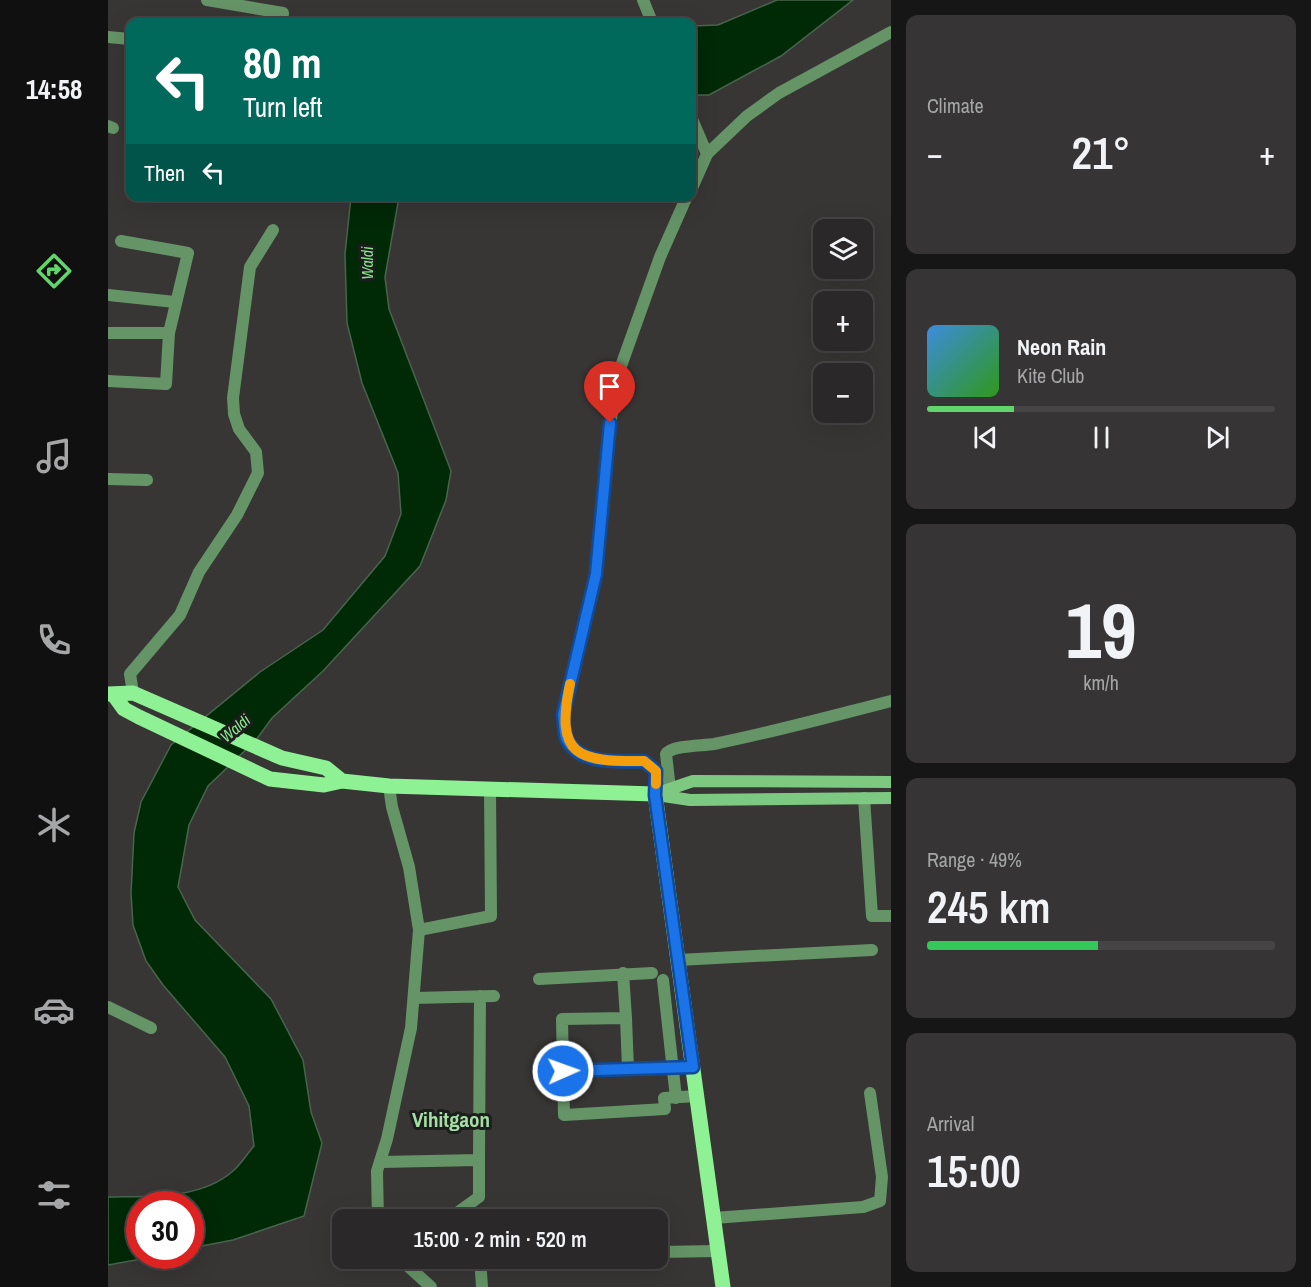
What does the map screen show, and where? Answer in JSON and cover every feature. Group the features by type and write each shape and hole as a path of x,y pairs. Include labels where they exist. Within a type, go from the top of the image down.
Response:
{"main road":[{"path":"110,694 133,693 282,758 326,768 342,781"},
{"path":"110,694 124,709 270,779 324,786 342,781 389,786 655,795 690,800 891,798"},
{"path":"655,795 693,780 891,782"},
{"path":"655,795 723,1287"}],"street":[{"path":"207,0 283,13 282,18"},
{"path":"644,3 650,18"},
{"path":"696,178 706,154 747,116 779,93 891,32"},
{"path":"108,37 126,39"},
{"path":"696,129 706,154"},
{"path":"655,795 656,771 644,761 604,761 580,753 566,739 563,715 596,574 610,423 621,366 660,257 685,201"},
{"path":"133,693 130,674 180,615 199,572 237,515 258,473 256,452 239,429 234,414 233,398 250,267 273,230"},
{"path":"108,381 166,384 169,333 188,253 121,240"},
{"path":"108,295 175,302"},
{"path":"108,333 169,333"},
{"path":"108,479 147,480"},
{"path":"670,789 666,754 672,748 698,747 768,734 891,701"},
{"path":"377,1209 376,1188 380,1162 406,1050 414,998 419,930 409,867 392,807 389,786"},
{"path":"419,930 491,916 490,788"},
{"path":"864,798 872,916 891,916"},
{"path":"678,960 872,950"},
{"path":"623,973 628,1069"},
{"path":"539,979 623,973 657,976 676,1098"},
{"path":"462,1209 479,1197 480,996"},
{"path":"414,998 494,996"},
{"path":"108,1007 152,1028"},
{"path":"626,1018 562,1019 564,1115 665,1109 664,1098 697,1096"},
{"path":"563,1071 693,1067"},
{"path":"714,1218 863,1207 880,1201 882,1177 870,1093"},
{"path":"380,1162 479,1160"},
{"path":"668,1252 718,1251"},
{"path":"411,1269 431,1287"},
{"path":"481,1269 482,1287"}],"water":[{"path":"777,0 853,0 781,56 709,95 696,95 696,26 718,25"},
{"name":"Waldi","path":"351,201 398,201 385,277 389,309 451,471 446,500 420,566 323,671 272,718 256,740 208,786 189,825 178,887 195,920 271,999 303,1060 311,1112 322,1143 304,1216 233,1240 204,1246 204,1191 193,1191 220,1180 233,1171 254,1146 249,1106 225,1057 163,985 146,961 133,925 131,893 134,833 141,802 171,745 260,672 323,630 385,556 401,514 398,473 362,383 347,323 345,254"},
{"path":"108,1197 126,1197 126,1262 108,1265"}],"slow traffic":[{"path":"570,684 563,715 566,739 580,753 604,761 644,761 656,771 656,784"}],"district":[{"name":"Vihitgaon","path":"451,1120"}],"route":[{"path":"563,1071 693,1067 655,795 656,771 644,761 604,761 580,753 566,739 563,715 596,574 610,423"}]}
